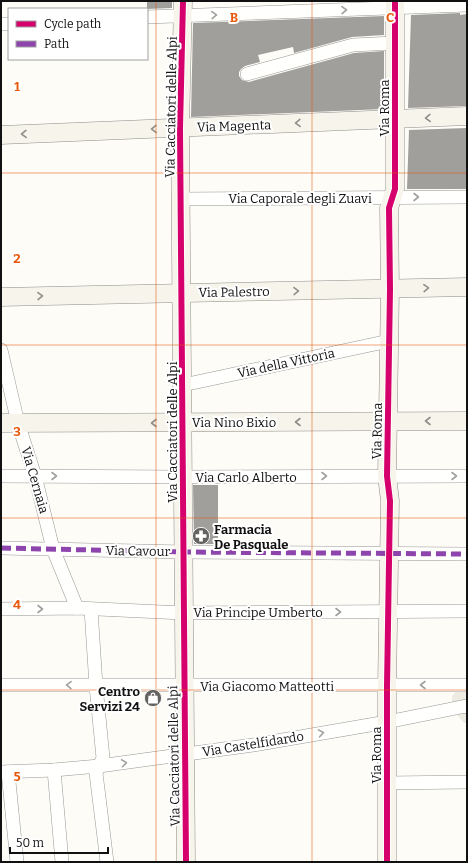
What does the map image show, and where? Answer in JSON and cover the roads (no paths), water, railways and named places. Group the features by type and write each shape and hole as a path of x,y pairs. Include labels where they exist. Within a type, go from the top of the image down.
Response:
{"street":[{"name":"Via Roma","path":"386,862 387,612 390,501 387,476 390,289 389,208 395,189 395,5"},
{"path":"148,17 184,8 467,5"},
{"name":"Via Cacciatori delle Alpi","path":"184,8 180,128 186,862"},
{"path":"247,74 353,45 394,43"},
{"name":"Via Magenta","path":"1,135 467,116"},
{"name":"Via Caporale degli Zuavi","path":"181,199 392,197 467,198"},
{"name":"Via Palestro","path":"1,297 467,287"},
{"name":"Via della Vittoria","path":"183,385 389,341"},
{"name":"Via Cernaia","path":"1,350 10,423 35,476 53,549 77,608"},
{"name":"Via Nino Bixio","path":"10,423 467,421"},
{"name":"Via Carlo Alberto","path":"1,476 467,476"},
{"name":"Via Cavour","path":"1,548 183,552 467,554"},
{"name":"Via Principe Umberto","path":"1,609 77,608 183,613 467,611"},
{"path":"91,609 103,758 96,773 107,862"},
{"name":"Via Giacomo Matteotti","path":"1,685 464,685"},
{"name":"Via Castelfidardo","path":"4,772 99,766 253,745 387,722 461,707"},
{"path":"54,770 62,862"},
{"path":"4,772 17,862"},
{"path":"387,783 467,782"}],"place":[{"name":"Farmacia De Pasquale","path":"201,536"},
{"name":"Centro Servizi 24","path":"153,698"}]}
